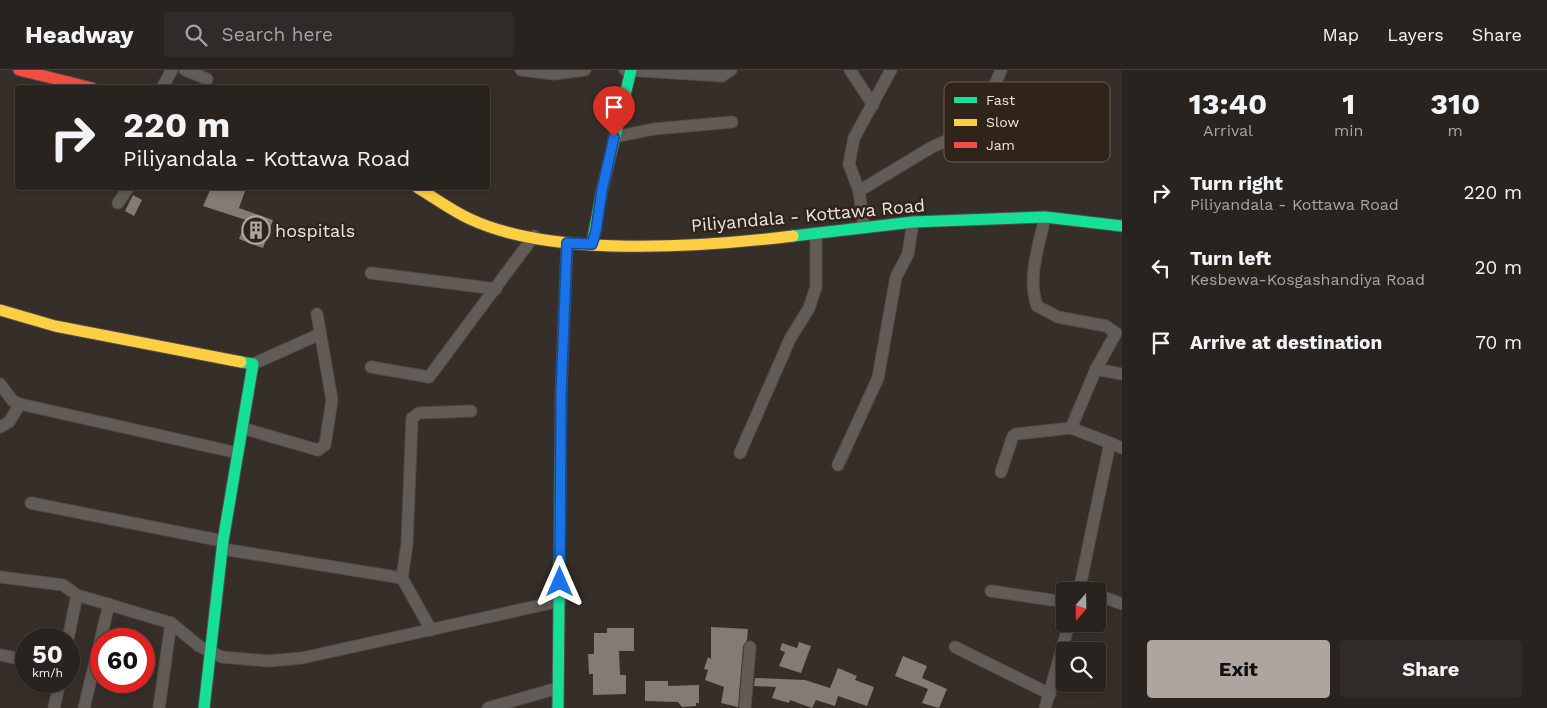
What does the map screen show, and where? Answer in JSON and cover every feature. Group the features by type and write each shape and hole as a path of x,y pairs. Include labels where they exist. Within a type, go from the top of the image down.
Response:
{"main road":[{"path":"19,70 80,85"},
{"path":"592,244 596,231 602,190 631,70"},
{"name":"Piliyandala - Kottawa Road","path":"421,190 470,219 503,231 567,243 621,246 747,242 913,222 1045,217 1122,226"},
{"path":"558,708 561,396 567,243"},
{"path":"0,310 55,326 253,364 223,545 204,708"}],"street":[{"path":"164,85 172,70"},
{"path":"185,70 207,79"},
{"path":"521,70 554,74 585,70"},
{"path":"623,70 722,76 731,70"},
{"path":"850,70 873,105"},
{"path":"864,227 859,191 849,164 854,138 891,70"},
{"path":"997,82 1002,70"},
{"path":"614,137 654,129 732,122"},
{"path":"859,191 932,147 944,142"},
{"path":"118,203 127,190"},
{"path":"1045,217 1033,271 1032,292 1038,306 1058,317 1106,326 1119,331 1096,369 1071,428"},
{"path":"838,465 878,378 896,277 908,254 913,222"},
{"path":"740,453 790,339 809,308 816,287 816,233"},
{"path":"370,367 429,377 534,236"},
{"path":"371,273 496,289"},
{"path":"242,428 318,450 325,445 332,400 317,314"},
{"path":"253,364 320,334"},
{"path":"1096,369 1122,374"},
{"path":"0,384 13,401 20,404 238,453"},
{"path":"0,427 9,422 20,404"},
{"path":"431,630 402,578 407,544 412,418 419,413 471,411"},
{"path":"1000,472 1013,436 1016,434 1071,428 1122,448"},
{"path":"1084,582 1110,443"},
{"path":"31,503 223,545 402,578"},
{"path":"0,577 63,585 77,595 171,623 199,646 222,657 268,661 302,658 560,601"},
{"path":"991,591 1056,601"},
{"path":"70,628 77,595"},
{"path":"1106,598 1122,604"},
{"path":"84,708 109,604"},
{"path":"160,708 171,623"},
{"path":"1045,708 1067,632"},
{"path":"745,708 750,647"},
{"path":"955,647 1050,694"},
{"path":"0,655 15,658"},
{"path":"488,708 558,688"},
{"path":"54,708 57,693"}],"building":[{"path":"210,190 245,191 239,208 273,220 263,248 239,239 246,220 203,206"},
{"path":"133,195 142,200 134,216 125,211"},
{"path":"711,627 748,629 747,640 743,646 738,707 721,703 724,687 705,680 708,670 704,669 708,657 711,659"},
{"path":"607,628 634,628 634,651 619,651 620,675 626,675 626,694 593,695 593,674 589,674 588,654 594,654 594,633 607,633"},
{"path":"799,642 811,646 801,673 779,666 785,652 780,650 782,643 797,648"},
{"path":"903,656 927,666 922,678 947,689 939,708 922,703 928,689 895,676"},
{"path":"838,668 857,676 855,680 874,687 867,706 838,696 835,706 816,700 812,708 790,700 789,703 772,698 776,687 754,686 755,678 805,680 830,688"},
{"path":"645,681 668,681 668,686 699,685 699,703 696,703 696,706 682,707 678,702 645,701"}],"traffic: fast":[{"path":"592,244 602,190 631,70"},
{"path":"793,236 913,222 1045,217 1122,226"},
{"path":"558,708 561,396 567,243"},
{"path":"204,708 223,541 253,364 241,362"}],"traffic: slow":[{"path":"421,190 470,219 504,231 543,240 585,244 673,246 793,236"},
{"path":"0,310 55,326 241,362"}],"traffic: jam":[{"path":"19,70 80,85"}],"place":[{"name":"hospitals","path":"256,230"}],"route":[{"path":"560,582 561,396 567,243 592,244 614,137"}]}
